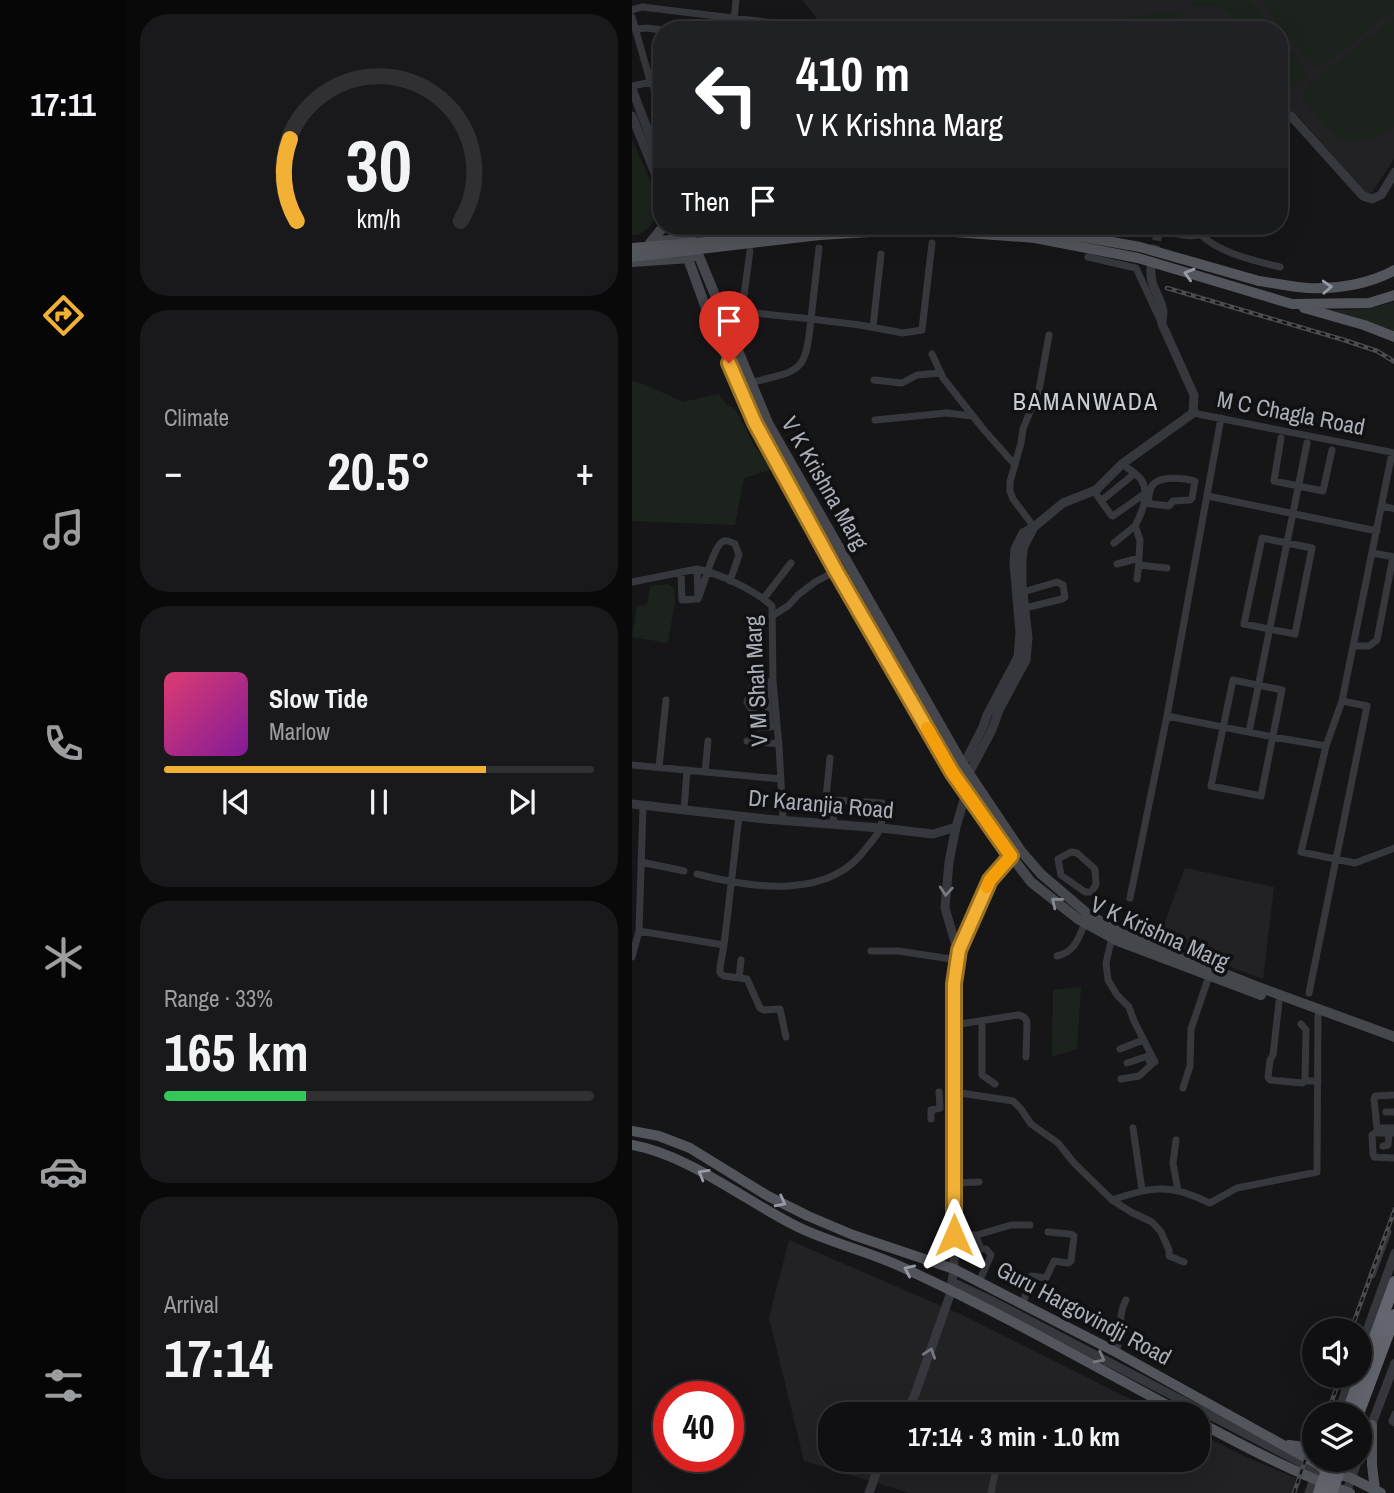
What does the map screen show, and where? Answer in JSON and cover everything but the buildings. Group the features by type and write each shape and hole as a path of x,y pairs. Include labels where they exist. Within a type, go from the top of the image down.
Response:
{"highway":[{"path":"1351,1402 1394,1282"},
{"path":"1362,1402 1394,1315"},
{"path":"1319,1493 1321,1472"},
{"path":"1331,1493 1339,1472"}],"main road":[{"path":"650,243 657,235"},
{"path":"632,246 704,242 753,235"},
{"path":"632,260 820,235"},
{"path":"995,235 1036,238 1138,258 1394,337"},
{"path":"1073,235 1141,247 1259,281 1308,288 1344,286 1383,276 1394,270"},
{"path":"632,246 686,238"},
{"name":"V K Krishna Marg","path":"686,238 766,420 1031,882 1078,919 1112,937 1279,1002 1394,1036"},
{"path":"632,260 693,258"},
{"name":"V K Krishna Marg","path":"693,258 693,272 711,322 756,424 836,571 955,777 1016,854 1088,914 1123,934 1319,1013"},
{"path":"667,260 693,272"},
{"path":"1292,304 1369,303 1394,295"},
{"path":"756,424 766,420"},
{"name":"Guru Hargovindji Road","path":"632,1132 659,1136 690,1148 768,1196 852,1235 954,1269 1116,1352 1260,1437 1282,1444 1302,1456"},
{"name":"Guru Hargovindji Road","path":"632,1145 665,1154 798,1227 952,1286 1162,1402"},
{"path":"1210,1428 1259,1454 1302,1464"},
{"path":"1282,1444 1302,1447"},
{"path":"1372,1465 1378,1492"},
{"path":"1326,1472 1348,1492"},
{"path":"1333,1472 1378,1492"}],"street":[{"path":"734,21 736,0"},
{"path":"632,10 642,7 763,21"},
{"path":"632,17 653,86"},
{"path":"637,29 653,29"},
{"path":"653,80 632,87 653,143"},
{"path":"632,116 653,168"},
{"path":"1288,116 1291,116 1363,196 1372,200 1380,195 1394,172"},
{"path":"1201,235 1209,243 1239,255 1281,267"},
{"path":"750,251 742,310 745,312 903,333 922,330 932,243"},
{"path":"750,383 792,372 803,362 808,349 819,248"},
{"path":"873,327 881,254"},
{"path":"1088,257 1136,268 1194,395 1193,413"},
{"path":"1151,267 1150,276 1163,313 1162,324"},
{"path":"958,957 945,908 949,862 956,827 966,793 1028,638 1023,551 1034,527 1012,499 1010,482 1023,429 1039,390 1049,335"},
{"path":"932,354 941,373 972,416 1015,465"},
{"path":"874,380 902,383 917,375 941,373"},
{"path":"875,419 947,413 972,416"},
{"name":"M C Chagla Road","path":"1034,527 1063,503 1103,485 1122,464 1193,413 1393,453"},
{"path":"1130,898 1168,716 1221,418"},
{"path":"1281,438 1274,481 1323,491 1332,450"},
{"path":"1249,732 1307,443"},
{"path":"1393,453 1342,701 1326,746 1301,852 1355,863 1394,848"},
{"path":"1122,464 1141,479 1146,500"},
{"path":"1101,501 1134,474"},
{"path":"1094,491 1111,515 1116,515 1146,500 1169,506 1173,500 1190,500 1195,481 1176,478 1159,481 1151,487 1146,500 1144,510 1135,526 1114,542"},
{"path":"1208,496 1377,531"},
{"path":"1382,506 1394,509"},
{"path":"1135,526 1140,540 1137,579"},
{"path":"1262,538 1287,543 1312,548 1295,634 1244,624 1262,538"},
{"path":"698,599 717,546 723,541 732,542 739,555 729,581"},
{"path":"1353,646 1369,646 1377,640 1394,557 1372,553"},
{"path":"1117,564 1139,561 1167,568"},
{"path":"764,598 791,563"},
{"name":"V M Shah Marg","path":"632,582 708,571 764,598 772,606 769,682 773,727 779,744 783,820"},
{"path":"772,616 815,582 836,571"},
{"path":"681,576 684,601 698,597 697,574"},
{"path":"1057,582 1063,585 1065,597 1062,599 1024,599 1057,582"},
{"path":"1023,651 1020,633 1024,599"},
{"path":"972,778 955,777 983,727 992,704 1017,669"},
{"path":"1233,680 1282,690 1261,796 1211,786 1223,727 1233,680"},
{"path":"769,682 753,685 746,702 754,713 757,728 773,727"},
{"path":"659,768 666,700"},
{"path":"1309,993 1367,706 1342,701"},
{"path":"1168,716 1326,746"},
{"path":"705,772 708,741"},
{"path":"747,741 779,744"},
{"path":"697,874 731,883 774,887 812,883 834,875 862,855 881,828 882,803 826,798 830,758"},
{"path":"632,765 781,779"},
{"path":"684,810 687,770"},
{"path":"833,824 835,800"},
{"name":"Dr Karanjia Road","path":"632,804 933,834 956,827"},
{"path":"632,957 639,931 636,882 641,858 643,806"},
{"path":"739,816 720,973 748,979 760,1008 780,1009 786,1037"},
{"path":"632,833 642,834"},
{"path":"1074,852 1095,870 1096,885 1093,891 1088,893 1070,882 1061,875 1058,859 1074,852"},
{"path":"911,1402 952,1286 954,1269 954,984 958,957 990,880 1016,854"},
{"path":"632,855 684,871"},
{"path":"1062,892 1070,882"},
{"path":"1073,901 1082,890"},
{"path":"1057,956 1067,954 1071,950 1085,923"},
{"path":"639,931 724,944"},
{"path":"1112,937 1106,963 1108,980 1117,995 1129,1007 1152,1059 1151,1065 1140,1075 1121,1079"},
{"path":"871,951 958,957"},
{"path":"739,978 742,960"},
{"path":"1183,1088 1190,1066 1191,1029 1209,976"},
{"path":"1279,1002 1268,1077 1270,1080 1318,1082"},
{"path":"1112,1200 1142,1190 1178,1191 1210,1203 1237,1188 1317,1172 1319,1013"},
{"path":"954,1025 1018,1015 1026,1018 1026,1056"},
{"path":"982,1021 982,1075 995,1084"},
{"path":"1301,1024 1306,1030 1305,1081"},
{"path":"1120,1049 1143,1040"},
{"path":"1127,1063 1152,1059"},
{"path":"939,1092 941,1108"},
{"path":"954,1092 1013,1101 1031,1124 1058,1143 1112,1200 1152,1222 1161,1232 1169,1256 1184,1262"},
{"path":"1392,1131 1376,1127 1374,1099 1375,1096 1394,1095"},
{"path":"931,1119 931,1109 954,1107"},
{"path":"1133,1128 1142,1190"},
{"path":"1383,1146 1388,1144 1392,1131"},
{"path":"1392,1131 1372,1135 1373,1154 1374,1157 1394,1158"},
{"path":"1176,1140 1173,1163 1178,1191"},
{"path":"954,1183 979,1182"},
{"path":"954,1236 977,1235 1011,1225 1030,1225"},
{"path":"1020,1303 1023,1289 1027,1287 1031,1276 1047,1278 1054,1261 1071,1261 1074,1236 1048,1232"},
{"path":"954,1236 977,1239 981,1249 990,1252 979,1282"},
{"path":"1372,1275 1389,1236"},
{"path":"1371,1318 1394,1251 1383,1246"},
{"path":"952,1286 990,1300 1302,1458"},
{"path":"1116,1352 1120,1339 1121,1308 1126,1300"},
{"path":"1372,1425 1394,1363"},
{"path":"1394,1414 1394,1423"},
{"path":"869,1493 877,1472"},
{"path":"991,1493 995,1472"},
{"path":"1309,1493 1319,1472"},
{"path":"1348,1492 1353,1472"}],"shaded area":[{"path":"802,0 1394,0 1394,159 1369,197 1298,116 1288,113 1288,21 819,21"},
{"path":"1197,0 1251,0 1268,21 1235,21 1217,6 1193,7 1192,4"},
{"path":"1260,0 1394,0 1394,10 1320,66 1309,64 1288,37 1288,21 1276,21"},
{"path":"1184,10 1171,21 1100,21"},
{"path":"1394,17 1394,126 1377,136 1354,142 1345,141 1331,132 1303,99 1305,90"},
{"path":"1288,47 1307,75 1300,82 1289,82"},
{"path":"632,140 652,186 653,220 640,234 632,235"},
{"path":"1394,302 1394,333 1320,308 1357,310"},
{"path":"632,381 683,402 719,394 726,404 736,410 755,447 773,469 744,478 735,525 632,521"},
{"path":"668,584 674,588 675,601 668,643 632,637 637,606 647,605 650,586"},
{"path":"1185,868 1274,887 1263,979 1158,940"},
{"path":"1081,987 1077,1049 1052,1057 1053,990"},
{"path":"789,1240 962,1315 1136,1402 818,1402 818,1465 804,1461 769,1318"},
{"path":"1210,1439 1296,1478 1292,1493 910,1493 840,1472 1210,1472"}],"tunnel":[{"path":"1151,267 1158,235"}],"railway":[{"path":"1167,288 1344,340 1377,351 1395,362"},
{"path":"1355,1318 1395,1209"},
{"path":"1331,1402 1337,1388"},
{"path":"1294,1493 1302,1469"}],"slow traffic":[{"path":"927,728 952,772 1011,856 987,887"}],"district":[{"name":"BAMANWADA","path":"1086,402"}],"route":[{"path":"729,363 755,423 836,571 952,772 1011,856 990,880 959,950 954,984 954,1235"}]}
